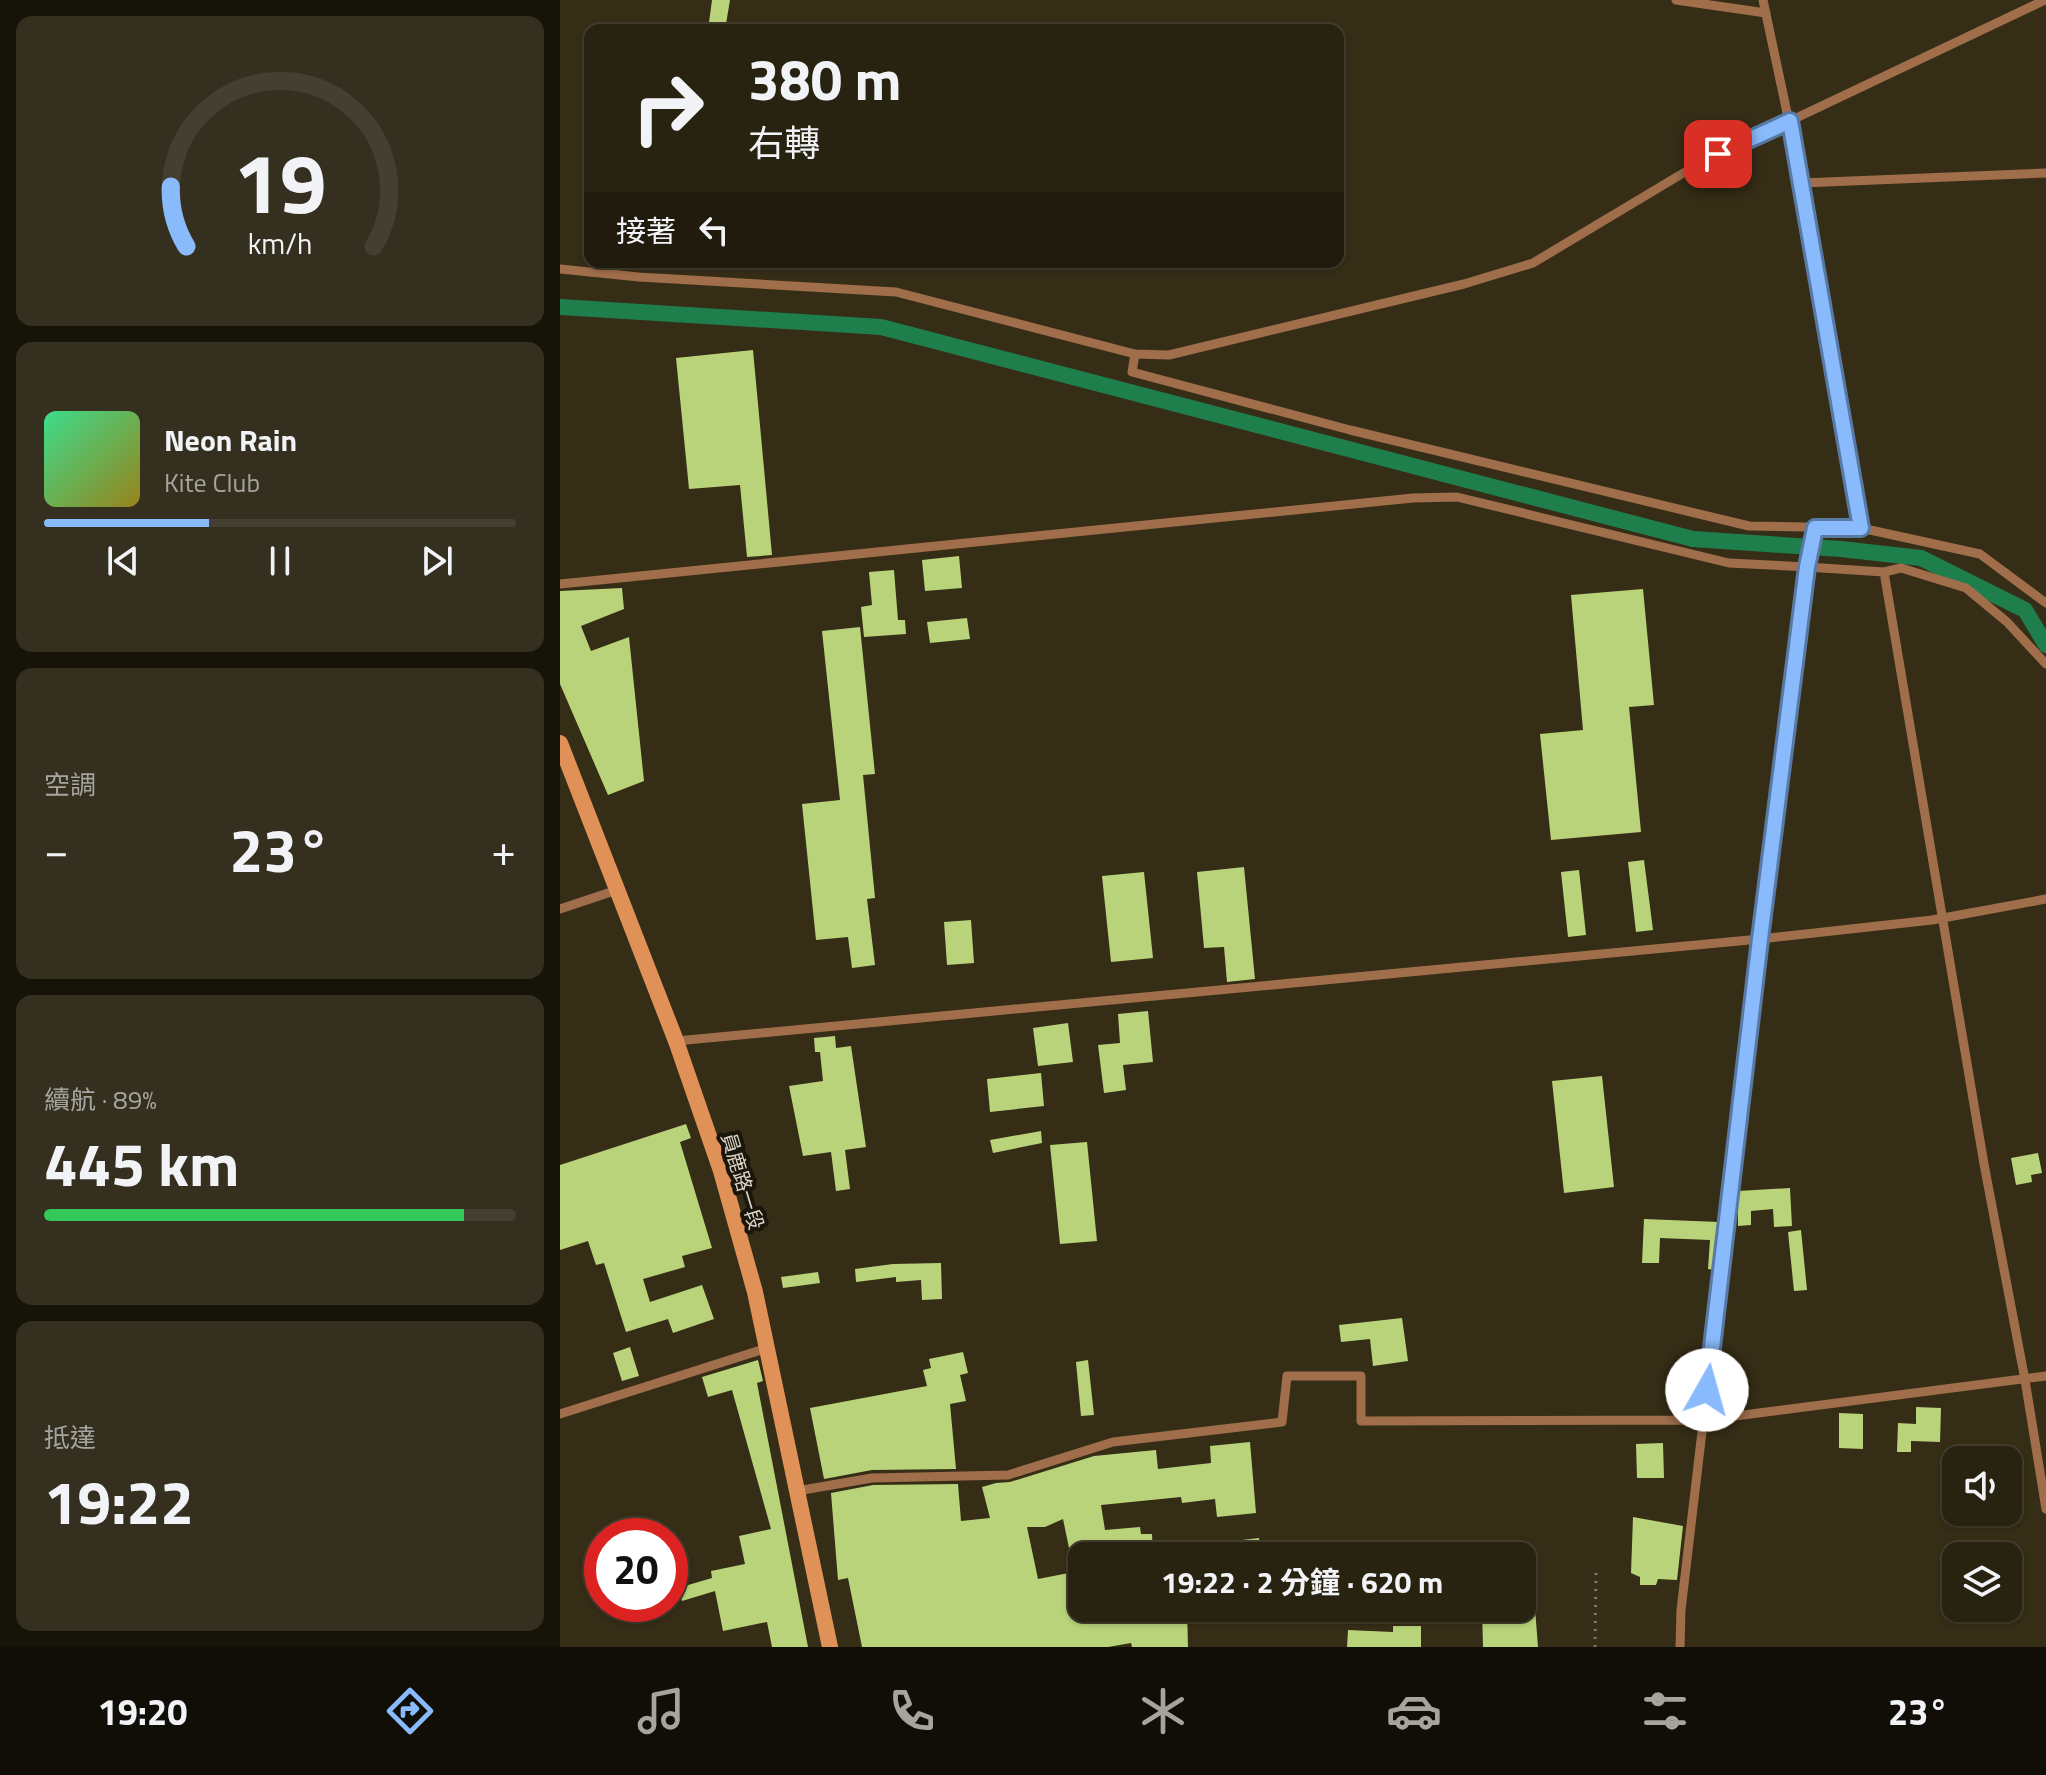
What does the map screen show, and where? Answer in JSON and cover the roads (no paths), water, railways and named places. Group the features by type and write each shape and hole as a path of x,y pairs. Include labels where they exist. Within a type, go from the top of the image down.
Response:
{"main road":[{"name":"員鹿路一段","path":"560,743 676,1041 721,1171 755,1292 830,1647"}],"lane":[{"path":"1676,0 1766,13"},
{"path":"1763,0 1802,183 1861,528"},
{"path":"560,269 639,277 896,292 1135,354 1169,355 1464,284 1533,263 1695,166 2045,0"},
{"path":"1802,183 2046,173"},
{"path":"1135,354 1132,372 1350,430 1749,526 1861,528 1980,554 2046,603"},
{"path":"560,584 1413,498 1457,497 1729,563 1884,572 1901,568 1966,588 2007,622 2046,664"},
{"path":"1680,1647 1681,1610 1760,939 1807,567 1815,528"},
{"path":"1884,572 2046,1509"},
{"path":"560,909 617,890"},
{"path":"676,1041 1760,939 1943,918 2046,899"},
{"path":"560,1414 767,1348"},
{"path":"797,1491 872,1478 1008,1475 1113,1442 1282,1422 1287,1376 1361,1376 1361,1421 1704,1420 2046,1376"}],"waterway":[{"path":"560,307 881,327 1693,539 1921,558 2025,610 2046,645"}]}
